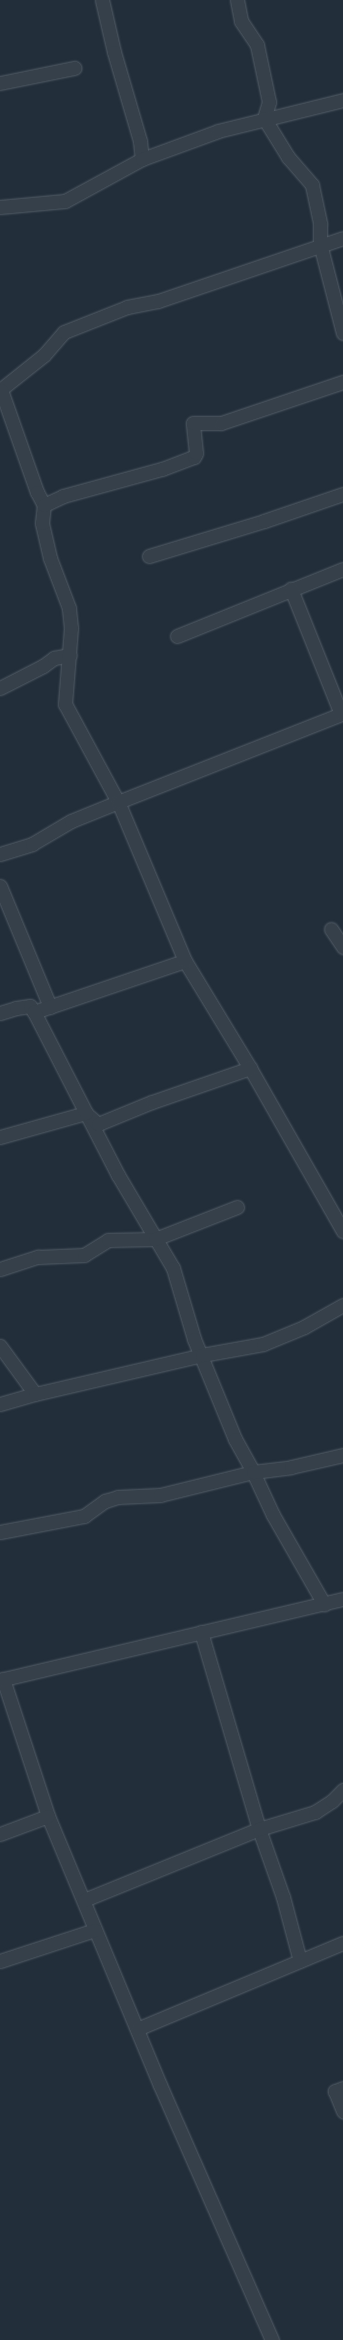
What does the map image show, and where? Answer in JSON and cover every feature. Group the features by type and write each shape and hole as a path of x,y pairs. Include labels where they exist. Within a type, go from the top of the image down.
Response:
{"street":[{"path":"102,0 114,52 140,141 142,159"},
{"path":"237,0 241,21 256,45 269,102 264,118 288,157 312,186 320,224 320,244 343,332"},
{"path":"0,83 74,68"},
{"path":"0,207 65,201 142,159 218,131 264,118 343,100"},
{"path":"343,238 320,244 229,278 158,301 127,307 64,332 44,355 0,390 37,492 44,505 42,524 50,558 68,608 72,628 65,704 118,802 185,961 250,1068 343,1231"},
{"path":"44,505 63,496 167,467 194,457 196,453 193,423 221,423 343,382"},
{"path":"149,556 264,521 343,494"},
{"path":"177,636 343,569"},
{"path":"0,854 32,844 70,821 342,714 291,589"},
{"path":"0,688 43,666 54,658 70,655"},
{"path":"0,886 50,1007"},
{"path":"331,929 343,947"},
{"path":"34,1012 185,961"},
{"path":"0,1013 16,1008 30,1006 34,1012 118,1176 173,1268 186,1314 235,1439 253,1472 273,1515 324,1604"},
{"path":"86,1113 98,1124 152,1102 250,1068"},
{"path":"0,1137 86,1113"},
{"path":"0,1269 38,1257 84,1254 108,1240 156,1239 237,1207"},
{"path":"0,1404 35,1394 202,1355 263,1344 287,1336 343,1305"},
{"path":"0,1346 35,1394"},
{"path":"0,1532 84,1516 105,1501 118,1497 160,1495 253,1472 291,1467 343,1455"},
{"path":"272,2340 136,2029 48,1816 2,1680 343,1599"},
{"path":"201,1632 259,1829 282,1897 300,1961"},
{"path":"84,1900 259,1829 315,1812 332,1801 343,1790"},
{"path":"0,1834 48,1816"},
{"path":"0,1960 95,1930"},
{"path":"136,2029 343,1943"},
{"path":"343,2088 335,2091 343,2111"}]}
